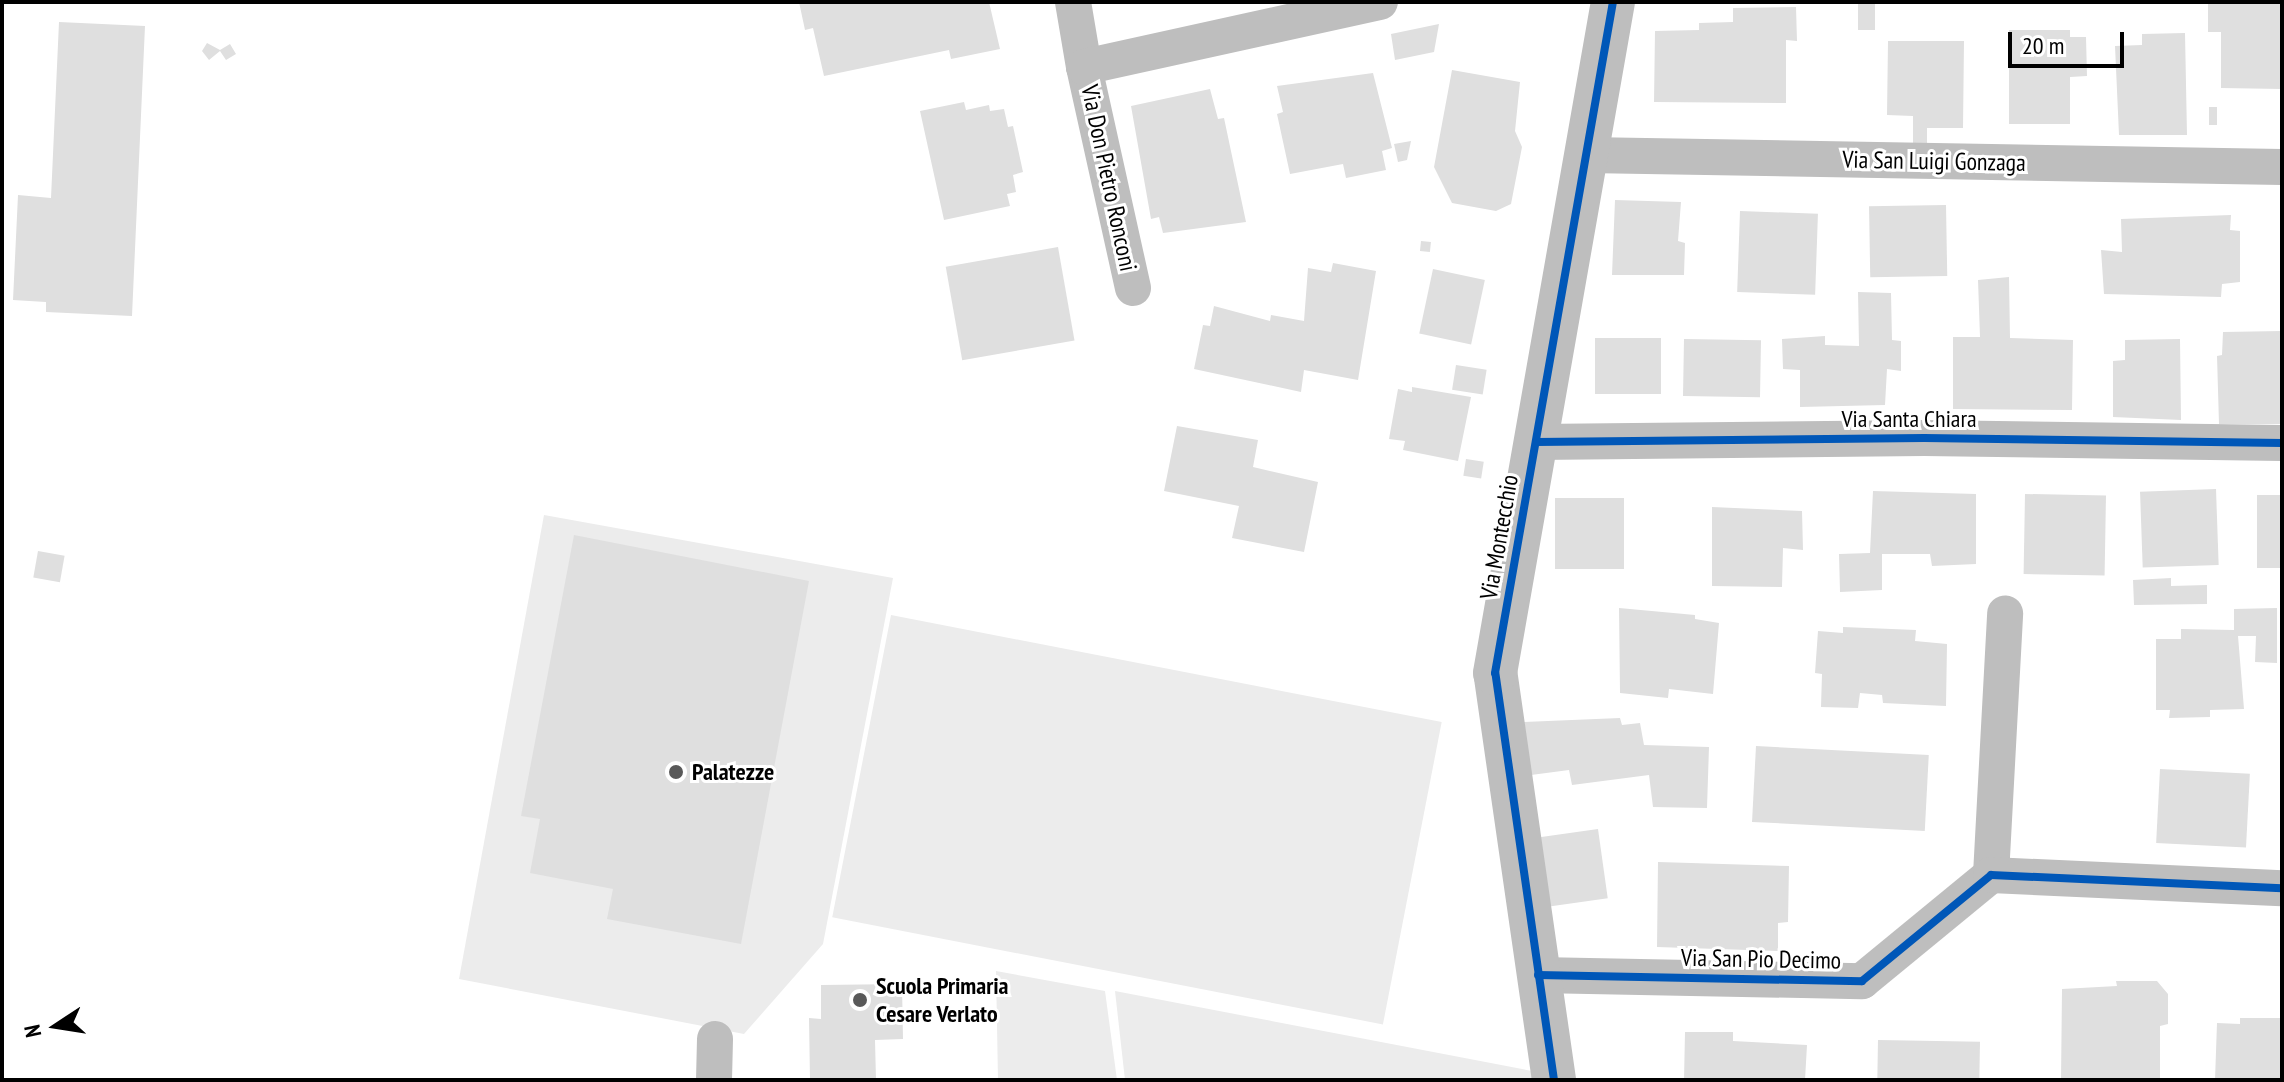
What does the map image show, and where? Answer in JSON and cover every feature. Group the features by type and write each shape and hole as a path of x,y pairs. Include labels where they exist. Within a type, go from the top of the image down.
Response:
{"street":[{"name":"Via Don Pietro Ronconi","path":"1073,2 1084,67 1133,288"},
{"name":"Via Don Pietro Ronconi","path":"1084,67 1380,2"},
{"name":"Via Montecchio","path":"1554,1080 1495,673 1613,2"},
{"name":"Via San Luigi Gonzaga","path":"1586,155 2282,167"},
{"name":"Via Santa Chiara","path":"1536,442 1924,438 2282,443"},
{"path":"2005,613 1991,875 2282,888"},
{"name":"Via San Pio Decimo","path":"1538,975 1862,981 1991,875"},
{"path":"714,1080 715,1039"}],"shaded area":[{"name":"Palatezze","path":"544,515 893,578 823,944 744,1034 459,979"},
{"path":"891,615 1442,722 1383,1024 832,917"},
{"path":"996,971 1105,991 1117,1080 998,1080"},
{"path":"1115,991 1532,1071 1534,1080 1125,1080"}],"building":[{"path":"799,2 989,2 1000,49 951,59 949,50 824,76 813,28 805,30"},
{"path":"2208,2 2282,2 2282,89 2221,88 2221,32 2208,32"},
{"path":"1858,4 1875,4 1875,30 1858,30"},
{"path":"1796,7 1797,41 1786,40 1786,103 1654,102 1655,31 1699,30 1699,23 1733,22 1733,8"},
{"path":"59,22 145,26 132,316 46,312 46,302 13,300 18,195 51,198"},
{"path":"1439,24 1434,52 1395,60 1391,34"},
{"path":"2009,30 2070,30 2070,37 2086,37 2087,76 2070,77 2070,124 2009,124"},
{"path":"2185,33 2187,135 2119,135 2115,46 2142,45 2142,34"},
{"path":"1888,41 1964,41 1963,128 1927,128 1927,152 1913,152 1913,116 1887,115"},
{"path":"207,43 220,50 230,44 236,54 226,60 220,51 209,60 202,51"},
{"path":"1452,70 1520,82 1515,131 1522,147 1511,204 1496,211 1452,203 1434,167"},
{"path":"1373,73 1392,148 1382,151 1386,170 1346,178 1343,164 1290,174 1277,114 1283,112 1277,86"},
{"path":"1210,89 1218,119 1224,118 1246,222 1163,233 1159,217 1151,219 1131,106"},
{"path":"964,102 966,110 989,105 990,111 1004,109 1008,127 1013,126 1023,172 1013,175 1016,192 1007,194 1010,206 944,220 920,111"},
{"path":"2209,107 2217,107 2217,125 2209,125"},
{"path":"1411,141 1407,160 1398,162 1394,144"},
{"path":"1615,200 1681,202 1678,241 1685,243 1684,275 1612,275"},
{"path":"1946,205 1947,276 1870,277 1869,206"},
{"path":"1740,211 1818,214 1815,295 1737,292"},
{"path":"2231,215 2230,230 2240,231 2240,282 2222,284 2221,297 2104,294 2101,250 2122,252 2121,219"},
{"path":"1421,241 1431,242 1430,252 1420,251"},
{"path":"1058,247 1074,341 962,360 946,267"},
{"path":"1333,263 1376,271 1358,380 1304,370 1301,392 1194,369 1203,325 1210,326 1214,306 1270,321 1271,315 1304,321 1308,268 1331,272"},
{"path":"1433,269 1485,280 1471,345 1419,334"},
{"path":"2009,277 2010,338 2073,340 2072,410 1953,409 1953,337 1980,337 1978,280"},
{"path":"1858,292 1891,293 1892,340 1901,341 1901,371 1887,369 1885,405 1800,407 1800,370 1783,369 1782,339 1825,336 1825,345 1859,346"},
{"path":"2282,331 2282,424 2219,424 2217,356 2222,355 2223,332"},
{"path":"1595,338 1661,338 1661,394 1595,394"},
{"path":"1684,339 1761,340 1760,397 1683,396"},
{"path":"2180,339 2181,420 2113,417 2113,361 2125,360 2125,340"},
{"path":"1456,365 1487,370 1483,395 1452,390"},
{"path":"1412,387 1471,397 1458,461 1403,450 1405,441 1389,439 1398,389 1412,392"},
{"path":"1177,426 1258,440 1253,467 1318,482 1304,552 1232,538 1239,506 1164,491"},
{"path":"1466,459 1484,462 1481,479 1463,476"},
{"path":"2216,489 2219,565 2143,568 2140,492"},
{"path":"1873,491 1976,494 1976,564 1932,566 1930,554 1882,554 1882,590 1840,592 1839,554 1870,553"},
{"path":"2025,494 2106,495 2105,575 2024,574"},
{"path":"2257,495 2282,495 2282,568 2257,568"},
{"path":"1555,498 1624,498 1624,569 1555,569"},
{"path":"1712,507 1802,511 1803,550 1783,548 1782,587 1712,586"},
{"path":"574,535 809,581 741,944 607,919 613,889 530,873 540,819 521,816"},
{"path":"38,551 65,556 60,582 33,578"},
{"path":"2171,578 2171,586 2207,585 2207,604 2134,605 2133,580"},
{"path":"1619,608 1695,615 1695,619 1719,623 1713,694 1669,689 1668,698 1620,693"},
{"path":"2277,608 2277,663 2255,662 2256,636 2238,636 2244,709 2210,710 2210,717 2169,718 2170,710 2156,710 2156,639 2181,639 2181,629 2234,630 2234,609"},
{"path":"1843,627 1916,630 1915,641 1947,644 1946,706 1883,703 1882,695 1860,693 1858,708 1821,707 1822,674 1815,673 1818,631 1843,633"},
{"path":"1620,718 1622,725 1640,723 1644,745 1709,747 1707,808 1653,807 1649,775 1572,785 1569,770 1531,775 1524,722"},
{"path":"1756,746 1929,755 1925,831 1752,822"},
{"path":"2160,769 2250,774 2246,848 2156,843"},
{"path":"1598,829 1608,898 1549,907 1540,837"},
{"path":"1658,862 1789,866 1788,922 1778,923 1778,951 1657,947"},
{"path":"2116,981 2157,981 2168,994 2168,1024 2160,1026 2160,1080 2061,1080 2062,989 2117,986"},
{"path":"902,984 903,1039 875,1040 876,1080 810,1080 809,1018 821,1019 821,985"},
{"path":"2240,1018 2282,1018 2282,1080 2215,1080 2217,1023 2240,1024"},
{"path":"1685,1032 1733,1032 1733,1041 1807,1045 1805,1080 1684,1080"},
{"path":"1878,1040 1980,1042 1979,1080 1877,1080"}],"cycle path":[{"path":"1554,1080 1495,673 1613,2"},
{"path":"1536,442 1924,438 2282,443"},
{"path":"1538,975 1862,981 1991,875 2282,888"}],"place":[{"name":"Palatezze","path":"676,772"},
{"name":"Scuola Primaria Cesare Verlato","path":"860,1000"}]}
